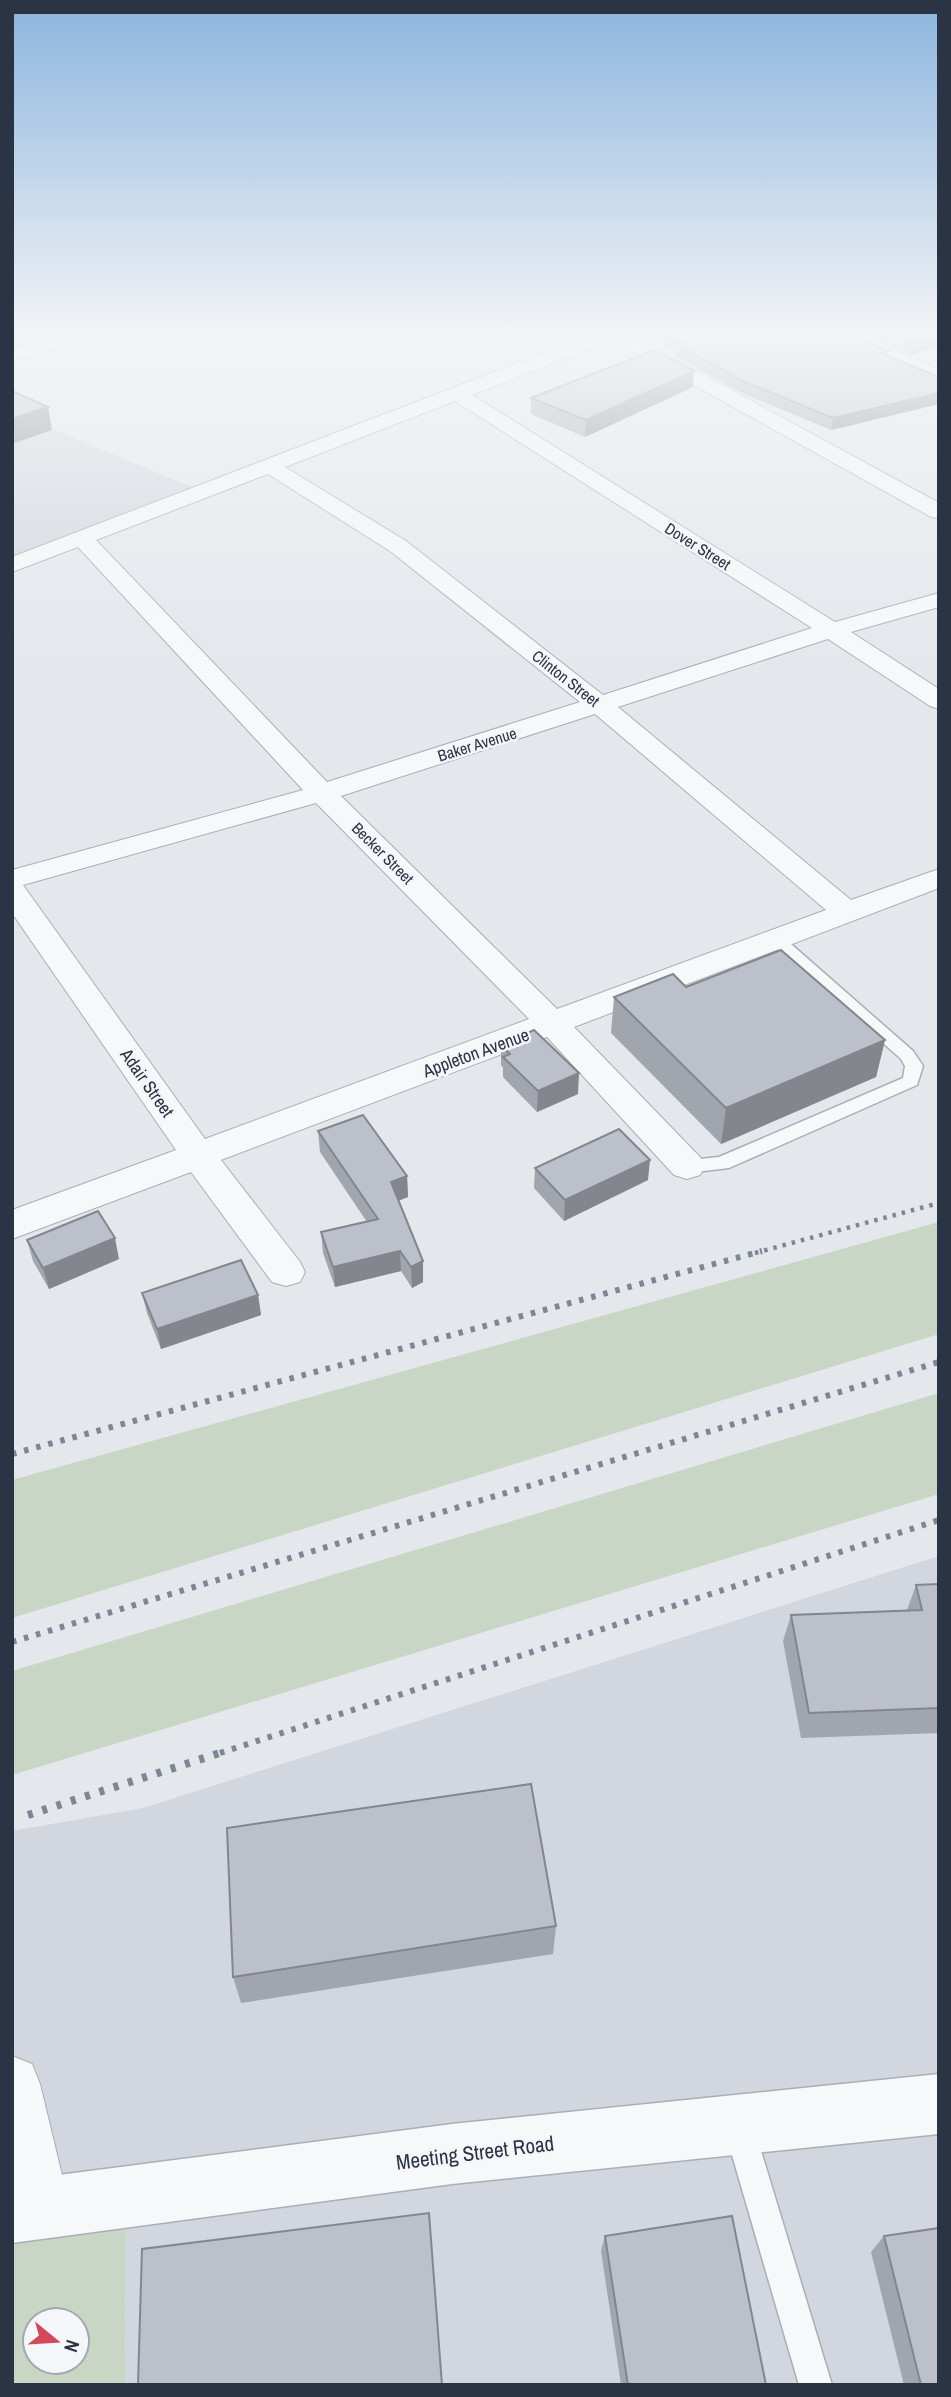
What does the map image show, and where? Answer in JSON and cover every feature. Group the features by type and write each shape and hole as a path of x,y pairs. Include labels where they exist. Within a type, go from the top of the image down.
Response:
{"street":[{"path":"12,565 324,443"},
{"name":"Dover Street","path":"535,443 832,630 939,701"},
{"path":"815,443 939,512"},
{"name":"Clinton Street","path":"268,464 398,547 600,705 848,913"},
{"name":"Becker Street","path":"82,538 322,793 553,1024 687,1166"},
{"name":"Baker Avenue","path":"12,879 322,793 832,630 939,600"},
{"name":"Appleton Avenue","path":"12,1225 939,878"},
{"name":"Adair Street","path":"12,891 198,1155 286,1272"},
{"path":"12,2084 27,2210"},
{"name":"Meeting Street Road","path":"27,2210 453,2154 939,2104"}],"lane":[{"path":"687,1166 722,1163 911,1081 914,1066 907,1055 777,940"},
{"path":"737,2124 816,2385"}],"shaded area":[{"path":"12,443 86,443 199,492 12,565"},
{"path":"939,1556 939,2385 125,2385 126,2226 12,2212 12,1831 143,1808"}],"green space":[{"path":"939,1222 939,1334 12,1618 12,1480"},
{"path":"939,1393 939,1494 12,1775 12,1671"},
{"path":"126,2226 125,2385 12,2385 12,2243"}],"building":[{"path":"781,950 885,1040 726,1108 614,997 673,974 686,987"},
{"path":"534,1030 579,1073 538,1091 503,1057 510,1054 501,1045"},
{"path":"363,1115 407,1176 391,1182 423,1261 411,1267 400,1251 333,1267 321,1232 378,1219 318,1131"},
{"path":"619,1129 650,1160 565,1200 535,1168"},
{"path":"98,1211 115,1238 43,1268 27,1240"},
{"path":"241,1260 258,1295 157,1329 142,1293"},
{"path":"939,1584 939,1708 809,1713 791,1615 922,1610 916,1585"},
{"path":"531,1784 556,1926 233,1977 227,1828"},
{"path":"429,2213 442,2385 138,2385 142,2249"},
{"path":"732,2216 766,2385 628,2385 605,2236"},
{"path":"939,2228 939,2385 921,2385 884,2236"}],"railway":[{"path":"755,1253 939,1203"},
{"path":"12,1454 762,1251"},
{"path":"12,1642 939,1362"},
{"path":"220,1753 939,1520"},
{"path":"28,1815 226,1751"}]}
